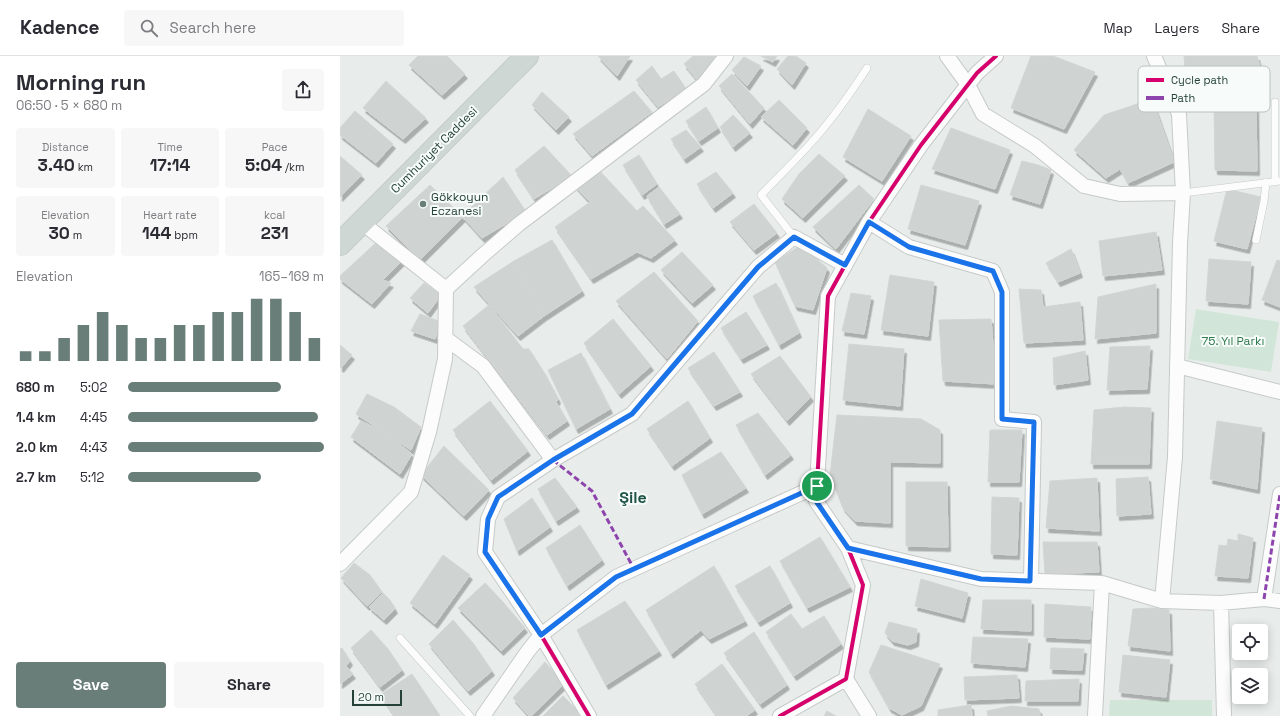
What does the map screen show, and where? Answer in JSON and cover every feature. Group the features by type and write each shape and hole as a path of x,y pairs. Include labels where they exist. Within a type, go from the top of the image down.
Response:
{"main road":[{"name":"Cumhuriyet Caddesi","path":"340,244 527,56"}],"street":[{"path":"340,564 411,492 429,432 444,366 446,290 519,224 704,84 726,56"},
{"path":"947,56 968,85 983,114 1035,146 1084,186 1120,194 1183,193"},
{"path":"869,716 846,679 863,585 848,548 816,501 828,296 869,222 921,145 977,74 996,56"},
{"path":"1154,56 1158,66"},
{"path":"1162,601 1174,457 1180,243 1183,193 1178,112"},
{"path":"361,222 446,290"},
{"path":"869,222 909,247 993,271 1002,292 1002,419 1034,422 1030,581"},
{"path":"589,716 541,635 485,552 488,519 498,497 553,460 632,414 758,267 794,237 845,265"},
{"path":"445,338 483,366 553,460"},
{"path":"1177,366 1280,390"},
{"path":"483,716 528,651 541,635 616,577 817,486"},
{"path":"1264,599 1280,494"},
{"path":"848,548 981,579 1102,583 1162,601 1221,603 1264,599 1280,601"},
{"path":"1095,716 1102,583"},
{"path":"1221,603 1224,716"},
{"path":"784,714 846,679"}],"lane":[{"path":"794,237 761,195 818,135 844,103 867,68"},
{"path":"1183,193 1277,181 1275,102"},
{"path":"1256,240 1264,201 1266,182"},
{"path":"400,638 470,716"}],"green space":[{"name":"75. Yıl Parkı","path":"1196,309 1279,322 1271,372 1188,359"},
{"path":"1110,700 1212,700 1212,716 1109,716"}],"building":[{"path":"418,56 447,56 465,74 442,95 409,65"},
{"path":"598,56 630,56 617,76"},
{"path":"693,56 719,56 699,82 684,64"},
{"path":"761,56 777,56 773,62"},
{"path":"788,56 796,56 806,63 792,85 777,69"},
{"path":"1031,56 1053,56 1095,72 1064,129 1011,108"},
{"path":"1184,56 1257,56 1260,66 1185,66"},
{"path":"744,57 761,66 747,86 732,70"},
{"path":"652,66 661,79 674,71 686,89 658,107 636,80"},
{"path":"732,74 764,108 750,124 719,86"},
{"path":"386,81 426,118 403,139 363,108"},
{"path":"634,91 652,112 592,156 573,134"},
{"path":"542,92 569,117 556,130 532,105"},
{"path":"779,100 807,128 793,145 761,117"},
{"path":"1138,104 1138,112 1157,112 1174,162 1128,183 1120,169 1106,178 1074,150 1104,115"},
{"path":"706,107 718,128 699,141 686,121"},
{"path":"868,109 911,136 882,181 843,157"},
{"path":"355,111 393,144 376,163 340,135 340,128"},
{"path":"1214,112 1256,112 1257,171 1215,170"},
{"path":"733,115 750,133 733,147 720,127"},
{"path":"951,128 1010,150 995,189 932,169"},
{"path":"686,130 701,147 684,159 671,139"},
{"path":"544,146 572,176 534,199 515,170"},
{"path":"819,154 845,176 803,218 782,199 799,174"},
{"path":"639,155 657,184 642,195 623,165"},
{"path":"340,156 362,175 340,197"},
{"path":"1022,161 1051,170 1040,204 1010,195"},
{"path":"597,168 637,211 643,206 675,240 651,258 637,252 591,279 555,227 590,202 575,186"},
{"path":"716,172 733,193 713,208 697,184"},
{"path":"503,177 526,212 482,238 462,216"},
{"path":"430,185 463,217 420,260 386,226"},
{"path":"859,185 874,199 836,249 813,227"},
{"path":"921,185 979,201 965,245 908,229"},
{"path":"659,187 680,214 664,224 647,196"},
{"path":"1227,189 1261,197 1247,249 1214,241"},
{"path":"754,204 777,233 754,250 730,222"},
{"path":"1156,232 1162,270 1103,276 1099,241"},
{"path":"380,239 403,260 383,280 391,283 372,304 340,279 340,276"},
{"path":"552,240 582,291 544,316 514,261"},
{"path":"801,245 827,268 813,310 795,306 775,262"},
{"path":"1071,249 1080,273 1058,282 1046,263"},
{"path":"682,252 713,285 692,303 661,270"},
{"path":"1209,259 1251,262 1248,304 1206,301"},
{"path":"1277,260 1280,261 1280,307 1262,300"},
{"path":"514,261 544,316 518,336 474,287"},
{"path":"654,272 698,321 667,359 616,301"},
{"path":"890,275 934,282 928,336 881,330"},
{"path":"424,283 441,295 428,313 410,298"},
{"path":"776,283 799,333 779,345 753,296"},
{"path":"1156,284 1156,333 1095,339 1098,297"},
{"path":"1019,289 1041,290 1043,307 1080,302 1083,340 1024,343"},
{"path":"851,293 871,296 864,334 842,331"},
{"path":"489,305 523,349 529,349 558,399 556,402 567,421 547,435 463,326"},
{"path":"746,312 767,345 741,359 721,328"},
{"path":"420,314 441,322 435,339 411,331"},
{"path":"613,319 651,366 619,394 584,343"},
{"path":"991,319 996,384 943,381 939,320"},
{"path":"849,344 904,349 900,406 843,400"},
{"path":"340,345 352,355 341,368 340,367"},
{"path":"1150,346 1147,389 1107,390 1110,347"},
{"path":"1085,351 1088,380 1054,385 1053,358"},
{"path":"714,352 740,392 714,406 688,368"},
{"path":"581,353 610,409 576,429 548,370"},
{"path":"780,356 811,397 787,421 751,374"},
{"path":"367,394 394,407 421,427 411,450 356,414"},
{"path":"490,401 528,451 491,480 453,430"},
{"path":"688,401 710,438 672,466 647,429"},
{"path":"1124,407 1151,408 1149,464 1091,464 1094,410"},
{"path":"758,413 791,455 765,475 736,425"},
{"path":"837,415 921,419 940,430 940,463 890,462 890,523 855,521 843,508 830,475"},
{"path":"361,421 384,432 412,454 400,474 351,437"},
{"path":"1217,421 1262,428 1257,489 1210,479"},
{"path":"990,430 1022,430 1019,482 988,482"},
{"path":"444,446 489,490 464,516 421,475"},
{"path":"721,452 746,488 702,514 682,475"},
{"path":"1148,477 1151,514 1117,516 1116,479"},
{"path":"555,478 577,507 556,521 538,489"},
{"path":"1097,478 1099,531 1046,528 1050,481"},
{"path":"906,482 947,482 948,547 906,546"},
{"path":"992,497 1019,498 1017,555 991,554"},
{"path":"532,498 550,527 517,551 504,519"},
{"path":"580,525 602,560 567,586 546,548"},
{"path":"1238,534 1253,538 1248,578 1215,576 1219,545 1227,546 1228,539 1238,541"},
{"path":"820,537 850,587 807,608 780,561"},
{"path":"1043,542 1097,542 1099,572 1045,574"},
{"path":"443,555 470,575 435,624 410,603"},
{"path":"354,563 370,575 382,592 367,606 341,578"},
{"path":"714,566 745,621 709,639 701,630 671,654 646,610"},
{"path":"770,566 790,603 758,622 735,586"},
{"path":"921,579 968,593 962,618 915,606"},
{"path":"485,583 525,628 501,651 458,608"},
{"path":"383,593 390,600 395,609 384,620 369,607"},
{"path":"983,600 1031,600 1031,631 981,629"},
{"path":"625,601 659,651 606,685 577,630"},
{"path":"1045,604 1091,607 1090,639 1044,637"},
{"path":"1152,608 1169,610 1170,651 1128,646 1133,609"},
{"path":"791,614 802,629 824,616 841,644 794,676 766,632"},
{"path":"453,620 473,643 492,671 468,691 429,644"},
{"path":"889,622 917,629 916,642 908,645 892,641 885,633"},
{"path":"371,630 388,649 402,670 380,687 351,648"},
{"path":"754,632 787,685 760,704 724,653"},
{"path":"973,637 1028,639 1025,667 971,663"},
{"path":"881,645 940,664 921,706 902,715 889,708 869,672"},
{"path":"342,648 350,661 346,666 353,674 340,684 340,649"},
{"path":"1051,648 1084,649 1082,670 1050,669"},
{"path":"1123,655 1170,660 1166,697 1119,692"},
{"path":"545,662 564,684 531,716 529,716 513,698"},
{"path":"722,664 755,710 746,716 717,716 695,684"},
{"path":"412,674 440,716 395,716 380,695"},
{"path":"1017,675 1019,698 965,700 964,677"},
{"path":"1079,679 1078,701 1025,701 1026,681"},
{"path":"563,696 583,716 543,716"},
{"path":"971,705 972,716 938,716 938,710"},
{"path":"1011,706 1039,709 1040,716 988,716 987,711"},
{"path":"827,711 836,716 824,716"}],"marked path":[{"path":"553,460 592,491 634,569"},
{"path":"1264,599 1280,494"}],"cycle path":[{"path":"780,716 846,679 863,585 848,548 816,501 828,296 869,222 921,145 977,73 996,56"},
{"path":"589,716 541,635 485,552 488,519 498,497 553,460 632,414 758,267 794,237 845,265"}],"place":[{"name":"Gökkoyun Eczanesi","path":"423,204"}],"district":[{"name":"Şile","path":"633,497"}],"route":[{"path":"869,222 909,247 993,271 1002,292 1002,419 1034,422 1030,581 981,579 848,548 816,501 817,486 616,577 541,635 485,552 488,519 498,497 553,460 632,414 758,267 794,237 845,265 869,222"}]}
